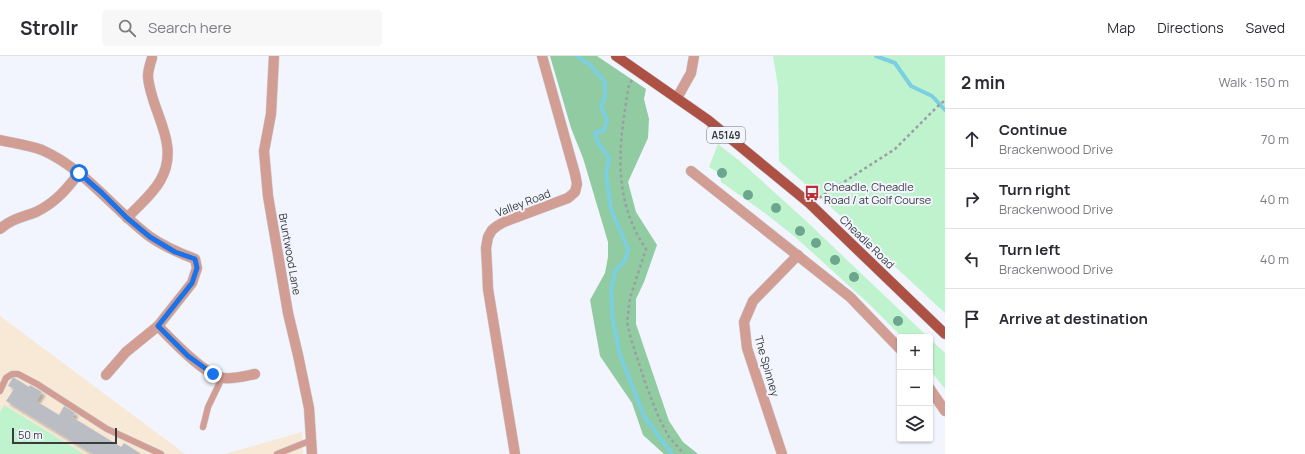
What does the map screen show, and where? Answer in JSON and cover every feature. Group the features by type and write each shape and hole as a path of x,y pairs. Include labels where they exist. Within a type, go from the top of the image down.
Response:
{"main road":[{"name":"Cheadle Road","path":"616,56 708,120 809,203 945,334"}],"street":[{"name":"Bruntwood Lane","path":"274,56 271,114 264,151 268,196 288,313 309,408 312,454"},
{"name":"Valley Road","path":"515,454 488,289 486,248 488,237 492,230 504,222 568,198 575,192 577,184 571,157 542,56"},
{"path":"677,98 691,73 694,56"},
{"path":"127,218 153,191 160,181 165,169 167,157 165,130 154,102 148,77 152,58"},
{"path":"0,140 40,150 59,160 79,173 127,218 150,237 175,252 195,259 197,268 192,283 158,326 126,352 106,375"},
{"path":"691,172 850,297 897,346"},
{"path":"0,229 5,224 19,217 35,212 49,205 64,192 79,173"},
{"name":"The Spinney","path":"782,454 747,348 744,322 753,301 798,255"},
{"path":"158,326 188,356 213,374 222,378 233,378 255,374"},
{"path":"933,393 945,411"}],"lane":[{"path":"0,391 6,378 12,374 18,374 37,384 107,429 161,454"},
{"path":"203,427 208,407 222,378"},
{"path":"277,454 312,440"}],"path":[{"path":"638,72 629,85 622,127 620,182 628,214 646,249 630,298 627,322 646,385 659,418 669,436 684,454"},
{"path":"809,203 895,149 941,102 945,100"}],"shaded area":[{"path":"0,316 185,454 0,454"},
{"path":"302,432 303,454 225,454"}],"green space":[{"path":"550,56 597,56 646,89 644,99 649,119 648,138 628,182 636,212 657,245 644,282 636,299 636,324 669,421 683,442 698,454 664,454 643,435 632,403 600,356 590,300 605,273 608,257 608,242 583,158 571,128"},
{"path":"773,56 945,56 945,313 779,161 778,86"},
{"path":"718,144 741,162 805,220 925,334 899,334 868,303 794,236 721,182 720,174 709,167"},
{"path":"933,342 945,353 945,389 933,374"},
{"path":"4,405 84,454 0,454 0,412"}],"building":[{"path":"13,377 29,387 30,385 42,392 36,401 59,415 64,406 75,413 72,417 121,447 124,443 141,454 93,454 6,401 14,389 8,386"}],"waterway":[{"path":"577,56 590,65 605,82 605,97 601,106 607,120 604,130 595,133 599,145 609,157 606,175 611,209 628,249 625,260 615,271 611,291 613,321 620,355 644,416 672,454"},
{"path":"876,56 895,63 911,86 932,96 945,110"}],"place":[{"name":"Cheadle, Cheadle Road / at Golf Course","path":"812,193"}],"route":[{"path":"79,173 127,218 150,237 175,252 195,259 197,268 192,283 158,326 188,356 213,374"}]}
